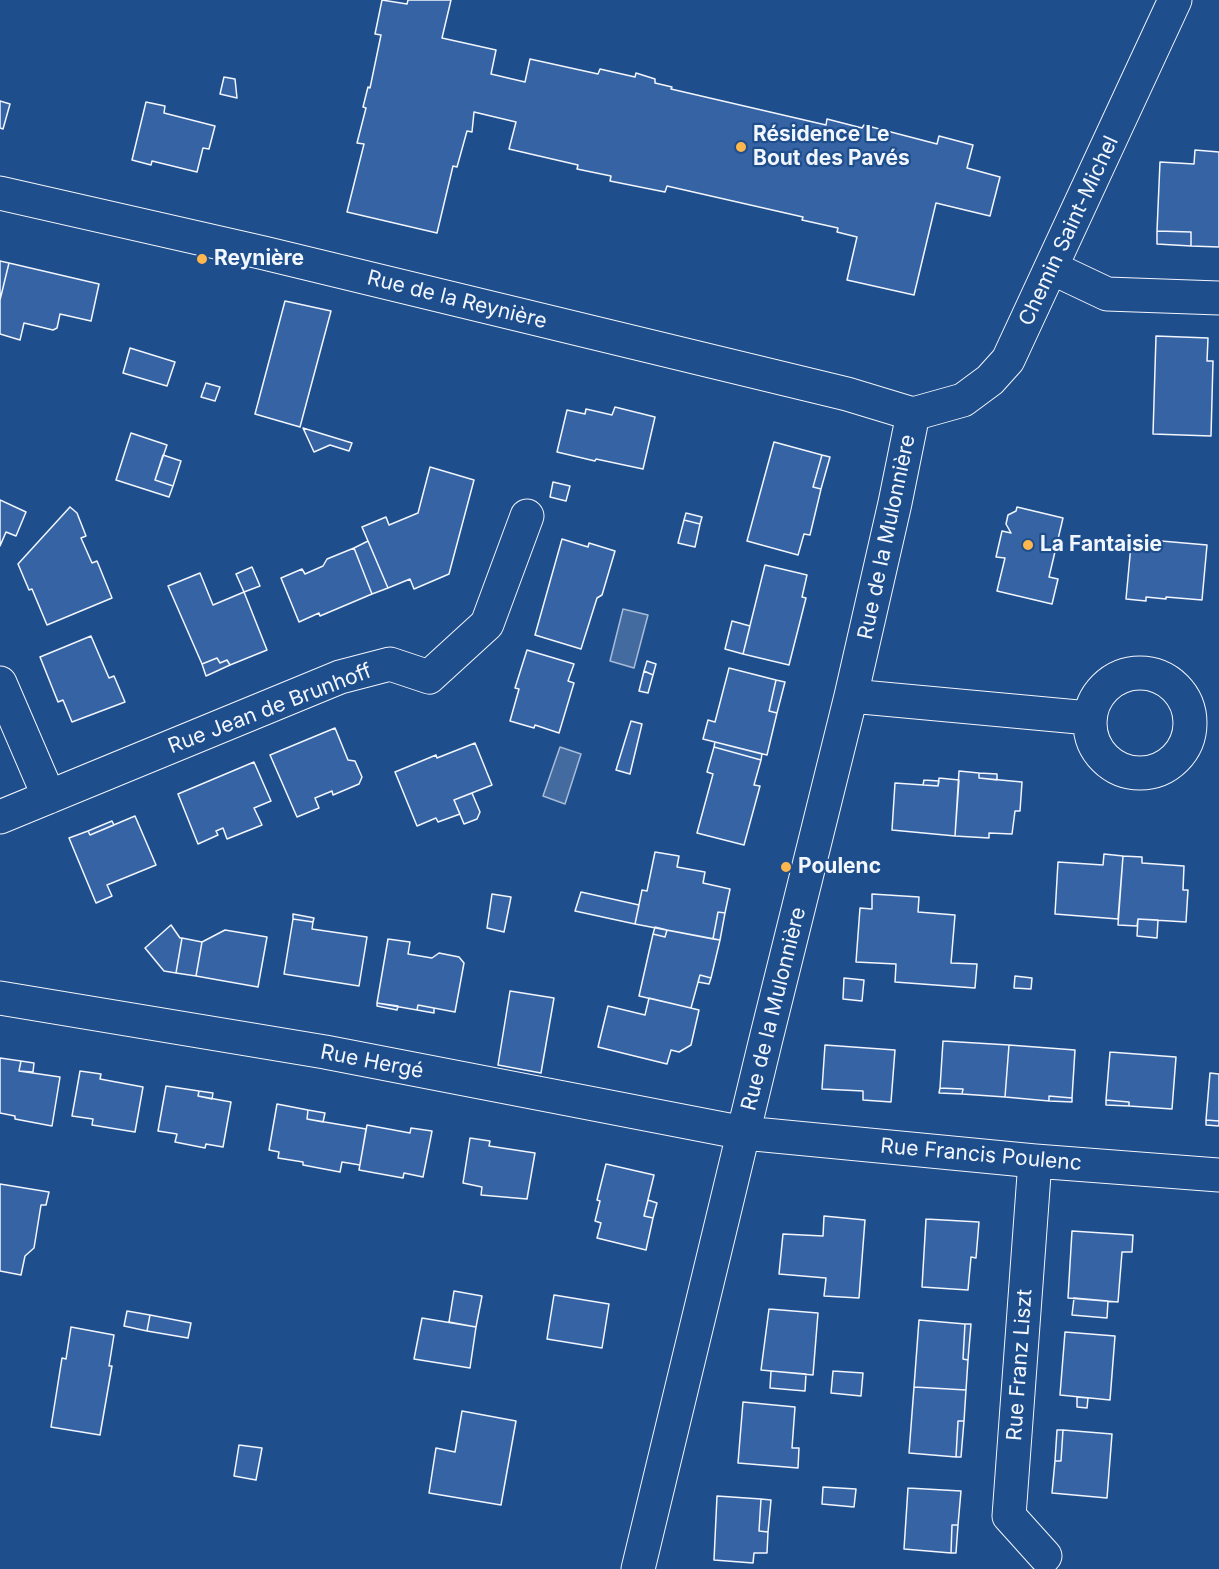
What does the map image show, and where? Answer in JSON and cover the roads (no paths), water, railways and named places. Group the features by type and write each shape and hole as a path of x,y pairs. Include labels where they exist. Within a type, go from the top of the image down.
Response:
{"street":[{"name":"Chemin Saint-Michel","path":"913,414 963,400 990,380 1008,360 1176,0"},
{"name":"Rue de la Reynière","path":"0,193 286,258 767,374 847,394 913,414"},
{"path":"1052,268 1107,294 1219,298"},
{"name":"Rue de la Mulonnière","path":"638,1569 852,696 896,504 913,414"},
{"name":"Rue Jean de Brunhoff","path":"0,817 340,677 390,664 429,677 487,624 527,516"},
{"path":"0,683 49,797"},
{"path":"852,696 1089,718"},
{"name":"Rue Hergé","path":"0,998 325,1052 744,1132"},
{"name":"Rue Francis Poulenc","path":"744,1132 1035,1161 1219,1175"},
{"name":"Rue Franz Liszt","path":"1035,1161 1009,1516 1045,1556"}],"water":[{"path":"623,609 648,615 634,668 610,661"},
{"path":"560,747 581,754 565,804 543,796"}],"place":[{"name":"Résidence Le Bout des Pavés","path":"741,147"},
{"name":"Reynière","path":"202,259"},
{"name":"La Fantaisie","path":"1028,545"},
{"name":"Poulenc","path":"786,867"}]}
